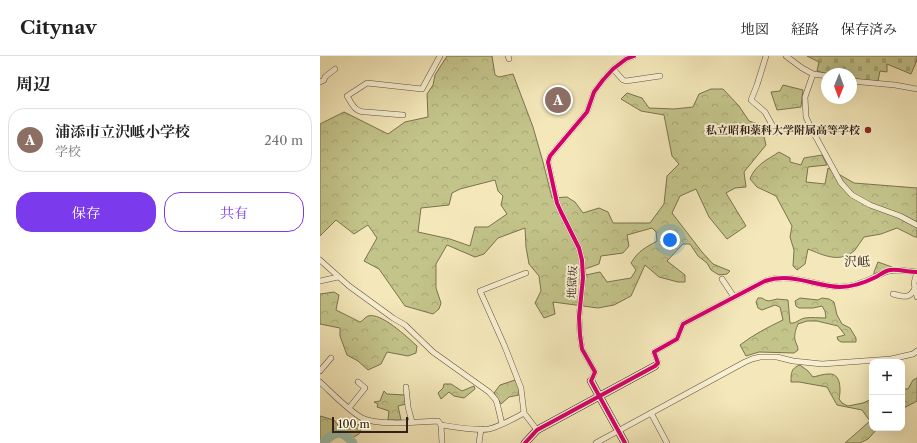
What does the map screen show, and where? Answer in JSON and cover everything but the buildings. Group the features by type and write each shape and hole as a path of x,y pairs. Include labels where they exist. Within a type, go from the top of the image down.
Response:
{"street":[{"path":"403,115 367,112 362,113 355,109 347,96 367,83 422,90 440,56"},
{"path":"634,56 626,59 613,69 624,80 626,81 660,76"},
{"path":"766,56 751,100 765,112 776,132"},
{"path":"786,56 802,68 813,74 821,75"},
{"name":"地獄坂","path":"590,380 595,372 582,349 580,335 583,278 582,260 579,248 559,208 548,162 550,156 587,112 594,92 613,69"},
{"path":"320,82 335,70"},
{"path":"813,74 805,97 806,117 841,183 852,195 870,205 900,216 917,225"},
{"path":"857,82 895,85 917,89"},
{"path":"320,260 349,286 405,325 433,352 489,392 496,400 502,424"},
{"path":"525,443 537,430 655,366 658,363 654,352 677,339 683,324 765,281 790,278 841,287 867,281 890,270 904,270 917,272 914,283 917,297"},
{"path":"526,273 480,291 505,347 521,388 524,413 537,430"},
{"path":"320,281 338,276"},
{"path":"722,279 734,298"},
{"path":"893,294 909,296 915,288"},
{"path":"596,443 752,358 777,357 793,361 822,364 891,359 908,356 917,351"},
{"path":"320,371 331,358"},
{"path":"590,380 625,443"},
{"path":"320,382 362,418 371,420 385,422 438,422 441,426 488,429 524,413"},
{"path":"349,408 365,388 358,382"},
{"path":"406,387 408,407 412,422"},
{"path":"651,413 667,443"},
{"path":"441,426 442,443"},
{"path":"479,443 481,429"}],"green space":[{"path":"447,56 492,56 495,75 499,77 513,74 533,127 552,198 567,197 575,202 583,213 599,208 608,212 613,223 650,223 664,204 667,176 679,164 672,156 664,115 641,111 621,99 627,93 642,98 649,108 674,109 693,107 699,94 711,89 723,89 739,106 749,121 761,125 766,145 744,172 746,187 735,188 726,193 746,226 727,239 709,217 696,189 680,196 672,213 713,264 730,271 727,274 719,275 711,270 707,263 698,256 690,244 683,244 667,261 685,275 685,282 678,282 659,277 645,265 631,296 614,305 598,308 553,302 555,314 544,318 535,303 541,291 539,276 529,264 525,228 498,238 484,254 475,257 447,245 436,264 436,288 441,303 439,309 433,314 405,306 379,269 364,261 377,238 368,225 354,234 336,220 320,236 320,124 344,112 388,134 405,122 428,117 427,94 433,85 435,75","holes":["495,180 498,191 503,196 501,205 507,214 488,227 475,227 470,246 450,239 418,232 421,208 449,205 452,193 460,189","652,228 656,232 657,241 642,250 631,263 636,270 631,278 607,282 600,272 586,275 585,269 599,264 601,256 623,253 629,246 627,235"]},
{"path":"807,56 917,56 917,60 911,74 887,64 887,72 880,71 878,81 857,79 857,68 821,68 821,72 817,71 819,62"},
{"path":"783,85 803,90 801,107 777,110 771,92 780,91"},
{"path":"779,152 790,158 790,162 801,165 804,158 822,155 827,165 808,167 806,182 825,184 828,168 854,183 917,188 917,237 897,228 881,234 864,237 855,250 843,257 826,256 808,249 805,264 797,270 793,266 794,250 790,237 792,226 776,196 757,187 750,179 758,166"},
{"path":"878,262 892,267 874,274"},
{"path":"334,292 339,295 336,310 360,322 368,316 373,316 387,321 401,331 417,346 416,353 408,356 387,352 381,364 368,370 358,361 347,355 340,336 340,328 320,324 320,294"},
{"path":"758,298 769,301 777,299 788,300 790,323 805,318 826,318 825,311 822,306 813,308 799,308 796,306 795,301 800,298 818,300 822,298 829,299 834,302 837,315 842,324 850,328 856,338 856,342 841,342 838,340 837,337 845,335 838,326 817,321 807,321 798,324 795,332 795,341 798,350 794,353 759,352 746,356 740,345 761,331 783,320 780,307 775,305 762,310 758,308 756,302"},
{"path":"800,365 813,377 829,374 836,376 840,387 839,399 842,403 848,406 869,400 869,420 862,410 837,405 827,387 791,382 792,371"},
{"path":"917,378 917,401 905,407 905,389 908,389 913,380"},
{"path":"515,380 519,388 519,395 509,397 501,404 494,393 500,385"},
{"path":"444,384 451,384 462,391 474,386 475,389 464,398 454,396 449,392 441,399 438,393 443,388"},
{"path":"384,391 387,394 405,395 406,404 398,406 401,420 388,420 389,411 377,407 378,404 374,402 380,401"},
{"path":"320,416 334,420 338,425 341,422 350,428 356,424 362,425 359,434 352,438 345,432 337,430 331,432 320,441"},
{"path":"869,422 869,431 875,431 868,439 860,443 845,443"}],"waterway":[{"path":"323,443 331,436 338,433 345,435 353,443"}],"cycle path":[{"path":"625,443 591,381 595,372 582,349 579,317 583,278 582,260 579,248 557,203 548,162 550,156 587,112 594,92 603,80 613,69 626,59 634,56"},
{"path":"525,443 537,430 655,366 658,363 654,352 677,339 683,324 765,281 784,278 830,286 845,287 863,282 890,270 917,272"}],"place":[{"name":"浦添市立沢岻小学校","path":"558,100"},
{"name":"私立昭和薬科大学附属高等学校","path":"868,130"}],"district":[{"name":"沢岻","path":"857,261"}]}
